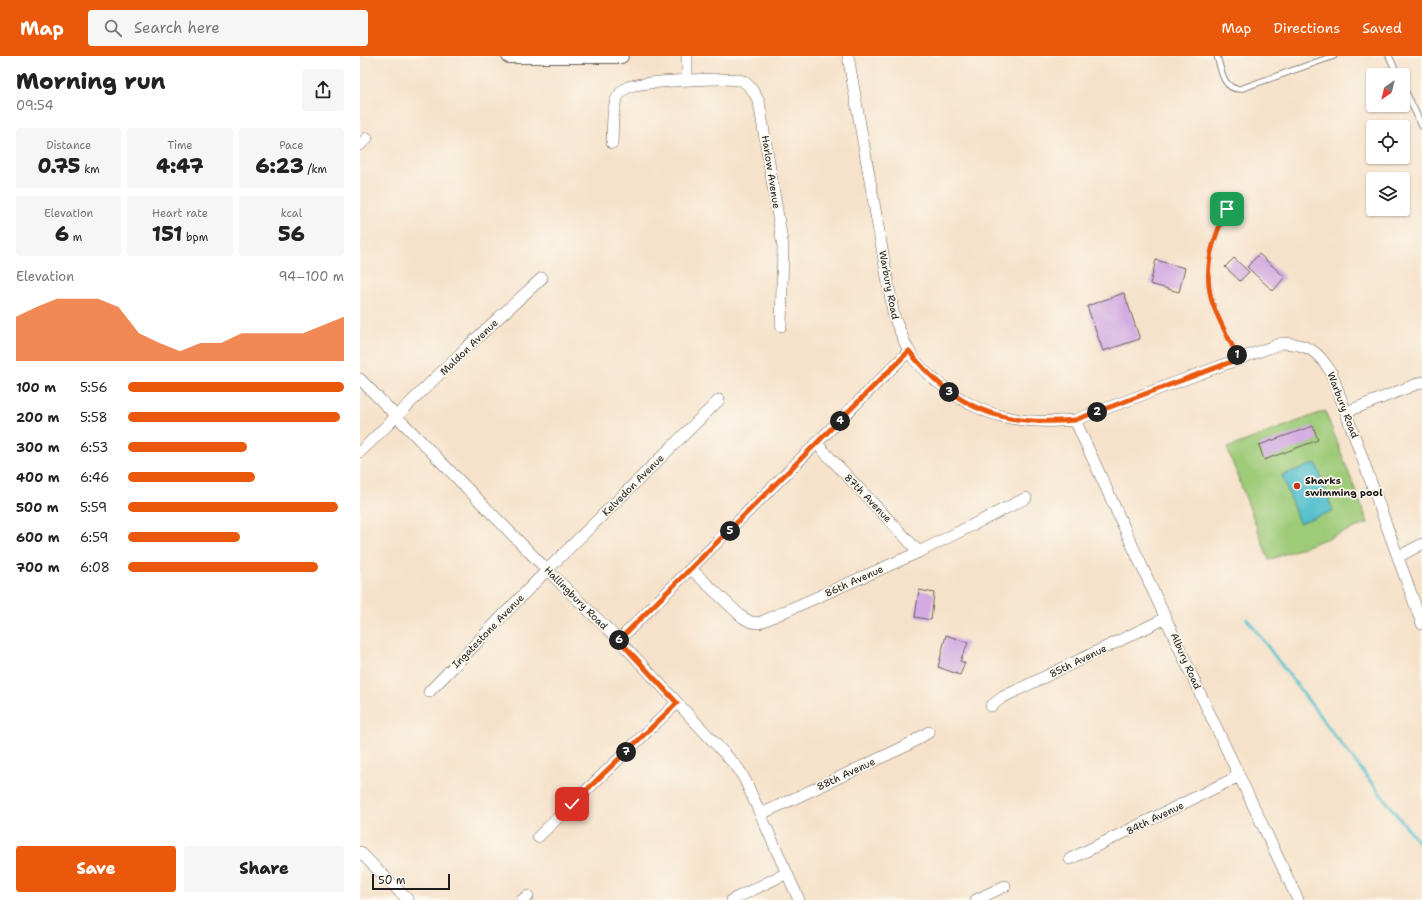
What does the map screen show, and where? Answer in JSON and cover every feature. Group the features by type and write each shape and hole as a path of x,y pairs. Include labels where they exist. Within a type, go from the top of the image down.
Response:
{"street":[{"path":"509,56 621,56"},
{"path":"687,56 687,80"},
{"name":"Warbury Road","path":"848,56 894,317 909,351 923,370 949,392 984,412 1028,421 1056,422 1075,420 1282,343 1295,343 1307,346 1325,362 1332,374 1422,624"},
{"name":"Harlow Avenue","path":"612,143 615,104 617,97 628,87 687,80 730,78 742,81 752,89 759,102 783,247 781,326"},
{"name":"Maldon Avenue","path":"360,452 468,346 542,278"},
{"path":"619,640 909,351"},
{"name":"Hallingbury Road","path":"360,379 547,570 619,640 738,768 761,814 799,900"},
{"path":"1346,412 1422,382"},
{"name":"Kelvedon Avenue","path":"547,570 719,400"},
{"name":"Albury Road","path":"1075,420 1239,776 1298,900"},
{"name":"87th Avenue","path":"817,444 919,552"},
{"name":"86th Avenue","path":"691,569 742,617 751,622 759,623 919,552 1026,498"},
{"path":"1398,557 1422,544"},
{"name":"Ingatestone Avenue","path":"429,692 547,570"},
{"name":"85th Avenue","path":"991,706 1003,697 1166,618"},
{"path":"538,837 677,703"},
{"name":"88th Avenue","path":"761,814 906,746 929,732"},
{"name":"84th Avenue","path":"1070,859 1239,776"},
{"path":"360,852 408,900"},
{"path":"732,900 787,873"},
{"path":"976,900 1005,886"}],"lane":[{"path":"1217,56 1226,83 1229,88 1234,90 1334,56"},
{"path":"1389,56 1395,68"},
{"path":"1410,101 1422,126"},
{"path":"1227,209 1217,232 1208,262 1209,280 1211,298 1239,359"}],"green space":[{"name":"Sharks swimming pool","path":"1325,411 1368,523 1269,560 1227,448"}],"water":[{"path":"1316,463 1333,511 1299,523 1282,475"}],"building":[{"path":"1259,254 1285,277 1273,291 1247,267"},
{"path":"1234,258 1249,272 1240,281 1225,267"},
{"path":"1156,260 1185,268 1179,292 1150,284"},
{"path":"1124,293 1140,339 1103,351 1087,306"},
{"path":"1313,426 1318,440 1264,460 1259,445"},
{"path":"919,590 934,593 931,620 915,617"},
{"path":"946,635 968,643 960,661 965,663 960,675 938,667"}],"waterway":[{"path":"1247,619 1335,736 1422,847"}],"place":[{"name":"Sharks swimming pool","path":"1297,486"}],"route":[{"path":"572,804 677,703 619,640 909,351 923,370 949,392 984,412 1002,417 1028,421 1056,422 1075,420 1239,359 1211,298 1209,280 1208,262 1217,232 1227,209"}]}
